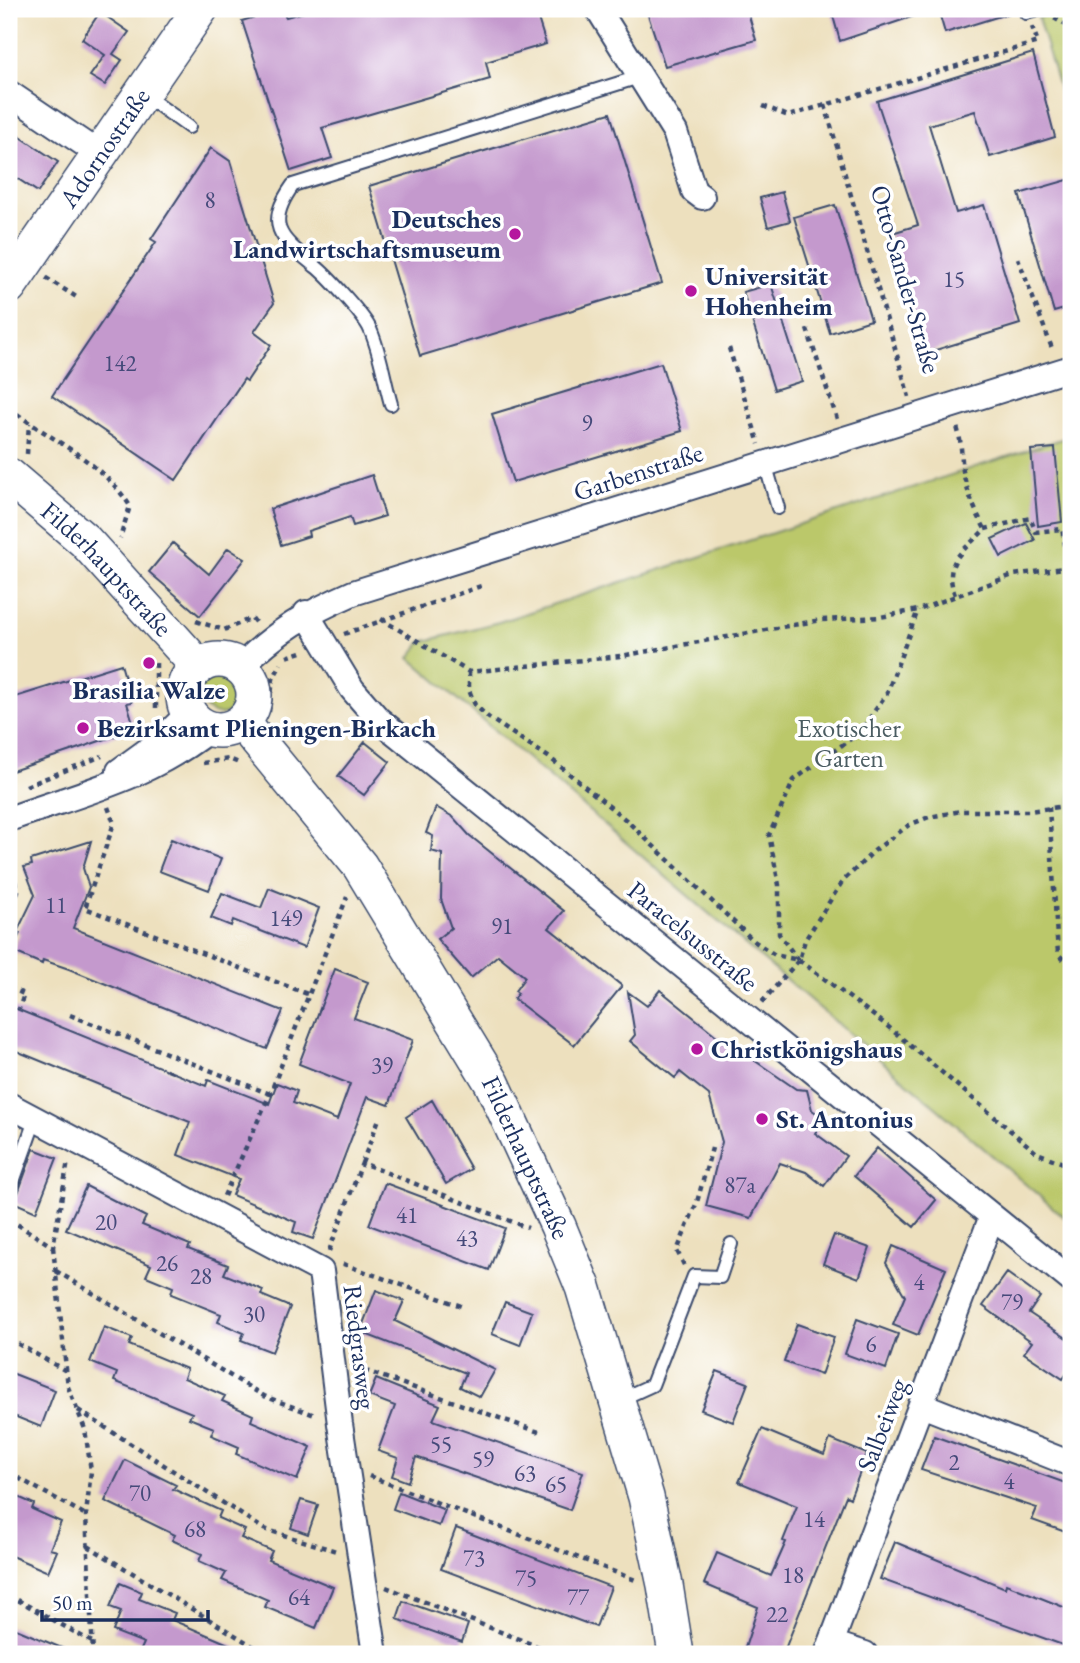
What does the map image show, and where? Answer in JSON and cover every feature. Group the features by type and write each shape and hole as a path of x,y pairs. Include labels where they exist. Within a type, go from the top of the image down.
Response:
{"main road":[{"name":"Adornostraße","path":"16,275 200,9"},
{"name":"Filderhauptstraße","path":"17,464 198,666"},
{"path":"219,659 240,667 249,676 254,700 214,721 183,693 185,683 198,666 219,659"},
{"name":"Filderhauptstraße","path":"214,721 360,866 492,1083 583,1287 646,1496 666,1586 676,1654"}],"street":[{"path":"598,9 675,132 694,191 702,197"},
{"path":"9,93 99,155"},
{"name":"Garbenstraße","path":"240,667 269,639 306,614 353,593 1066,370"},
{"name":"Paracelsusstraße","path":"306,614 352,689 379,719 1071,1280"},
{"path":"9,820 98,786 159,742 214,721"},
{"name":"Riedgrasweg","path":"9,1105 215,1216 323,1264 331,1359 375,1654"},
{"name":"Salbeiweg","path":"829,1648 992,1216"},
{"path":"922,1405 1071,1464"},
{"path":"829,1648 865,1654"}],"lane":[{"path":"1026,13 1041,9"},
{"path":"391,404 369,326 317,267 287,245 281,234 276,216 281,202 293,185 639,77"},
{"path":"142,94 190,127"},
{"path":"765,463 778,508"},
{"path":"9,1193 35,1120"},
{"path":"618,1401 652,1385 694,1276 720,1277 731,1244"}],"path":[{"path":"763,106 788,116 1038,42 1026,13"},
{"name":"Otto-Sander-Straße","path":"825,105 915,418"},
{"path":"1018,258 1066,370"},
{"path":"16,275 78,298"},
{"path":"807,329 844,440"},
{"path":"729,348 765,463"},
{"path":"951,407 964,446 962,467 969,496 985,529"},
{"path":"9,408 90,463 121,492 130,506 120,540"},
{"path":"17,464 29,423"},
{"path":"382,619 469,672 621,656 821,620 880,617 918,610 1013,575 1070,567 1062,529 1037,532 1030,519 985,529 951,564 948,578 955,595"},
{"path":"269,639 288,658 382,619 481,586"},
{"path":"918,610 887,693 860,732 794,780 769,835 779,885 779,934 799,960 885,1024 1037,1153 1071,1166"},
{"path":"194,620 224,629 252,618"},
{"path":"153,719 158,708 154,654"},
{"path":"469,672 472,697 489,718 550,758 616,811 754,941 775,955 799,960"},
{"path":"21,788 105,754"},
{"path":"98,786 114,823 85,908 310,995"},
{"path":"747,1019 799,960 805,940 842,882 874,851 909,825 929,817 961,811 1030,811 1071,805"},
{"path":"1049,807 1058,954 1071,967"},
{"path":"9,862 18,891 9,914"},
{"path":"215,1216 270,1094 360,866"},
{"path":"9,988 24,994 19,1009"},
{"path":"70,1015 270,1094"},
{"path":"379,1119 323,1264 461,1306"},
{"path":"72,1139 53,1247 68,1387 85,1429 90,1471 86,1515 93,1654"},
{"path":"694,1276 679,1258 677,1251 697,1202 712,1149"},
{"path":"362,1163 536,1231 558,1226"},
{"path":"9,1219 53,1247"},
{"path":"56,1270 264,1396 340,1424"},
{"path":"9,1339 66,1372"},
{"path":"331,1359 539,1433"},
{"path":"77,1410 264,1529 364,1569 557,1654"},
{"path":"349,1468 620,1574 645,1583 666,1586"},
{"path":"9,1473 86,1515"},
{"path":"87,1545 266,1654"},
{"path":"9,1595 92,1643"}],"green space":[{"path":"1071,9 1071,127 1038,18"},
{"name":"Exotischer Garten","path":"1071,436 1071,1223 410,658 422,642 499,622"},
{"path":"220,674 228,675 234,680 239,686 239,702 234,708 228,713 220,714 212,713 206,708 201,702 200,694 201,686 206,680 212,675"}],"building":[{"path":"281,9 286,17 315,9 535,9 546,44 486,62 490,79 322,128 332,158 291,171 242,21"},
{"path":"646,9 747,9 756,40 665,66"},
{"path":"831,9 922,9 923,13 840,41"},
{"path":"938,9 1010,9 1010,13 945,33"},
{"path":"100,12 129,32 113,54 122,60 105,85 90,76 105,55 82,39"},
{"path":"1033,53 1055,137 990,157 975,111 929,125 956,213 984,205 1020,324 926,353 889,234 918,225 877,101"},
{"name":"Deutsches Landwirtschaftsmuseum","path":"610,113 662,283 420,356 369,186"},
{"path":"19,136 58,162 38,192 9,173 9,151"},
{"path":"211,148 230,161 274,303 254,332 271,345 247,381 244,379 176,480 52,396 156,242 151,239"},
{"path":"1071,179 1071,307 1054,312 1019,194"},
{"path":"782,192 790,221 768,227 760,198"},
{"path":"835,205 871,320 830,333 794,217"},
{"path":"771,284 802,381 774,390 743,292"},
{"path":"661,363 682,431 513,482 492,414"},
{"path":"1055,448 1062,522 1038,526 1031,450"},
{"path":"372,475 385,516 353,526 350,517 308,531 309,536 281,545 270,509"},
{"path":"1026,523 1035,540 1001,557 992,539"},
{"path":"173,543 209,574 228,548 245,559 200,616 149,572"},
{"path":"121,664 132,702 127,703 135,729 9,772 9,699"},
{"path":"365,742 390,762 364,795 338,776"},
{"path":"436,807 453,817 469,835 564,911 549,928 622,986 574,1045 514,999 518,993 515,991 525,977 498,955 471,978 437,939 451,928 441,899 442,854 431,851 433,836 426,833"},
{"path":"171,839 221,859 209,890 159,871"},
{"path":"91,841 83,868 89,887 73,928 283,1011 267,1049 69,969 43,960 42,964 12,951 20,933 17,932 35,895 24,867 32,865 31,860"},
{"path":"269,888 319,908 304,948 233,920 231,926 211,918 222,893 261,908"},
{"path":"335,969 368,982 354,1018 413,1040 389,1105 367,1097 313,1239 293,1232 296,1222 232,1195 239,1179 178,1155 190,1122 9,1048 9,1006 206,1086 208,1080 269,1104 277,1083 297,1091 293,1103 337,1120 350,1084 299,1064"},
{"path":"660,990 745,1059 748,1056 796,1089 807,1090 812,1110 825,1119 815,1133 846,1156 824,1186 806,1172 780,1163 751,1218 706,1206 722,1142 709,1095 680,1072 675,1078 630,1041 635,1035 628,992 647,1006"},
{"path":"432,1100 471,1169 446,1184 406,1117"},
{"path":"877,1148 936,1200 914,1227 854,1176"},
{"path":"34,1149 57,1158 36,1212 11,1201 17,1196"},
{"path":"385,1183 505,1228 489,1270 369,1225"},
{"path":"86,1186 146,1217 142,1225 190,1245 188,1249 228,1265 224,1274 263,1290 261,1295 290,1307 272,1352 241,1340 244,1333 218,1322 221,1314 171,1294 173,1287 146,1276 151,1265 66,1229"},
{"path":"834,1235 870,1248 859,1278 823,1264"},
{"path":"893,1246 946,1269 918,1335 893,1325 905,1296 886,1263"},
{"path":"1007,1273 1040,1297 1029,1313 1071,1341 1071,1367 1063,1379 1024,1353 1032,1342 983,1306"},
{"path":"376,1290 404,1301 395,1321 495,1370 480,1397 460,1387 466,1373 360,1332"},
{"path":"505,1302 532,1312 520,1345 492,1334"},
{"path":"857,1319 898,1334 886,1369 845,1354"},
{"path":"797,1324 834,1337 821,1375 784,1362"},
{"path":"104,1327 132,1338 129,1345 187,1369 184,1378 225,1396 222,1401 253,1415 251,1421 311,1447 297,1480 236,1454 239,1447 211,1435 214,1428 189,1418 192,1413 114,1381 117,1373 90,1362"},
{"path":"717,1371 748,1383 733,1422 701,1410"},
{"path":"9,1372 55,1390 41,1427 9,1414"},
{"path":"376,1379 440,1405 433,1420 583,1472 570,1510 416,1457 408,1482 392,1476 398,1458 378,1451 395,1406 369,1396"},
{"path":"762,1429 824,1455 830,1439 867,1454 850,1498 846,1496 783,1654 743,1654 758,1607 704,1584 717,1553 771,1576 786,1542 783,1541 797,1506 739,1482"},
{"path":"934,1436 1071,1485 1071,1534 1032,1520 1037,1508 921,1470"},
{"path":"125,1460 176,1485 173,1489 221,1511 218,1518 245,1530 241,1538 272,1551 268,1560 333,1587 316,1628 265,1607 268,1600 222,1580 226,1573 199,1561 202,1554 172,1540 175,1535 105,1501"},
{"path":"399,1492 445,1510 439,1526 393,1509"},
{"path":"18,1497 34,1504 32,1509 61,1522 50,1549 57,1551 48,1572 9,1555 9,1518"},
{"path":"301,1500 318,1505 308,1534 291,1528"},
{"path":"456,1528 611,1587 596,1627 441,1569"},
{"path":"895,1542 1005,1588 1006,1584 1071,1610 1071,1648 880,1579"},
{"path":"120,1583 142,1592 139,1599 175,1613 172,1620 252,1654 139,1654 144,1643 113,1631 121,1611 110,1607"},
{"path":"403,1601 468,1624 462,1642 397,1619"},
{"path":"9,1626 76,1654 9,1654"}],"place":[{"name":"Deutsches Landwirtschaftsmuseum","path":"515,234"},
{"name":"Universität Hohenheim","path":"691,291"},
{"name":"Brasilia Walze","path":"149,663"},
{"name":"Bezirksamt Plieningen‐Birkach","path":"83,728"},
{"name":"Christkönigshaus","path":"697,1049"},
{"name":"St. Antonius","path":"762,1119"}]}
